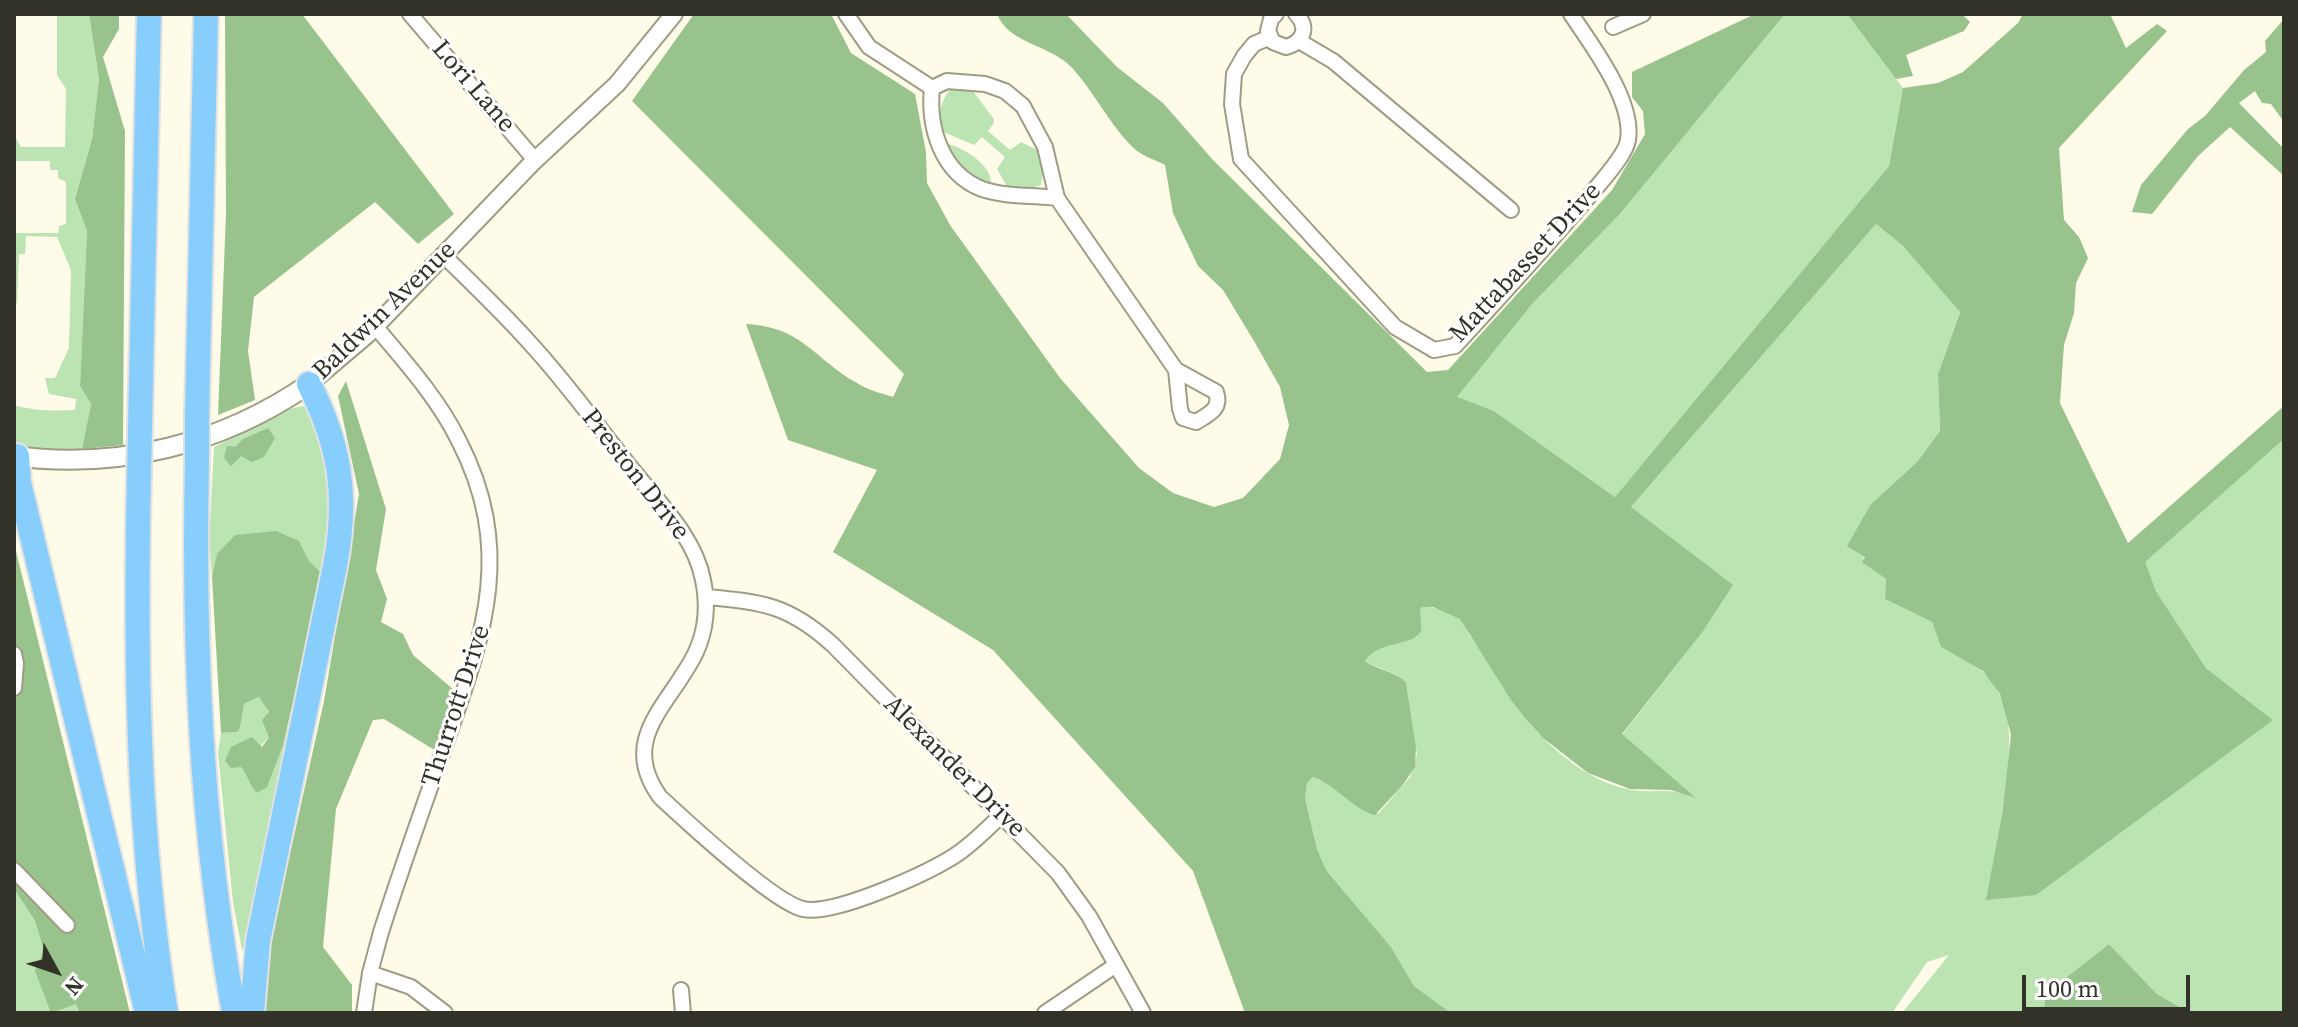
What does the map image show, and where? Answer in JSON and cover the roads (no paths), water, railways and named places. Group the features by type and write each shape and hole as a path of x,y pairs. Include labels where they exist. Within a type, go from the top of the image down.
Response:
{"highway":[{"path":"149,14 136,602 138,741 150,896 166,1013"},
{"path":"206,14 195,625 201,752 212,871 234,1013"},
{"path":"252,1013 258,941 335,566 342,517 337,456 326,420 309,384"},
{"path":"16,456 19,483 147,1013"}],"main road":[{"name":"Baldwin Avenue","path":"16,456 92,460 178,446 250,419 309,384"}],"street":[{"name":"Lori Lane","path":"410,14 535,160"},
{"name":"Baldwin Avenue","path":"309,384 375,326 535,160 625,75 674,14"},
{"path":"846,14 869,47 932,88"},
{"path":"1270,37 1268,25 1276,14"},
{"path":"1299,41 1303,34 1300,18 1318,14"},
{"name":"Mattabasset Drive","path":"1511,210 1333,61 1299,41 1286,47 1273,42 1270,37 1254,44 1234,74 1232,104 1241,159 1395,327 1434,350 1455,346 1555,236 1629,142 1627,112 1605,66 1571,14"},
{"path":"1613,27 1643,14"},
{"path":"932,88 947,81 976,82 993,86 1023,106 1039,132 1057,198 1176,370"},
{"path":"932,88 936,139 955,170 980,188 1057,198"},
{"name":"Preston Drive","path":"444,256 531,343 680,530 698,562 706,597 697,649 647,731 644,749 644,767 650,782 666,803 775,896 802,909 816,911 844,905 953,857 1002,815"},
{"name":"Thurrott Drive","path":"364,1013 370,973 393,893 477,655 489,597 490,570 484,512 470,463 459,439 430,394 375,326"},
{"name":"Alexander Drive","path":"706,597 768,604 805,621 833,645 1058,873 1076,896 1143,1013"},
{"path":"14,654 14,688"},
{"path":"14,870 67,925"},
{"path":"1045,1013 1116,965"},
{"path":"370,973 411,987 445,1013"},
{"path":"681,990 683,1013"}]}
